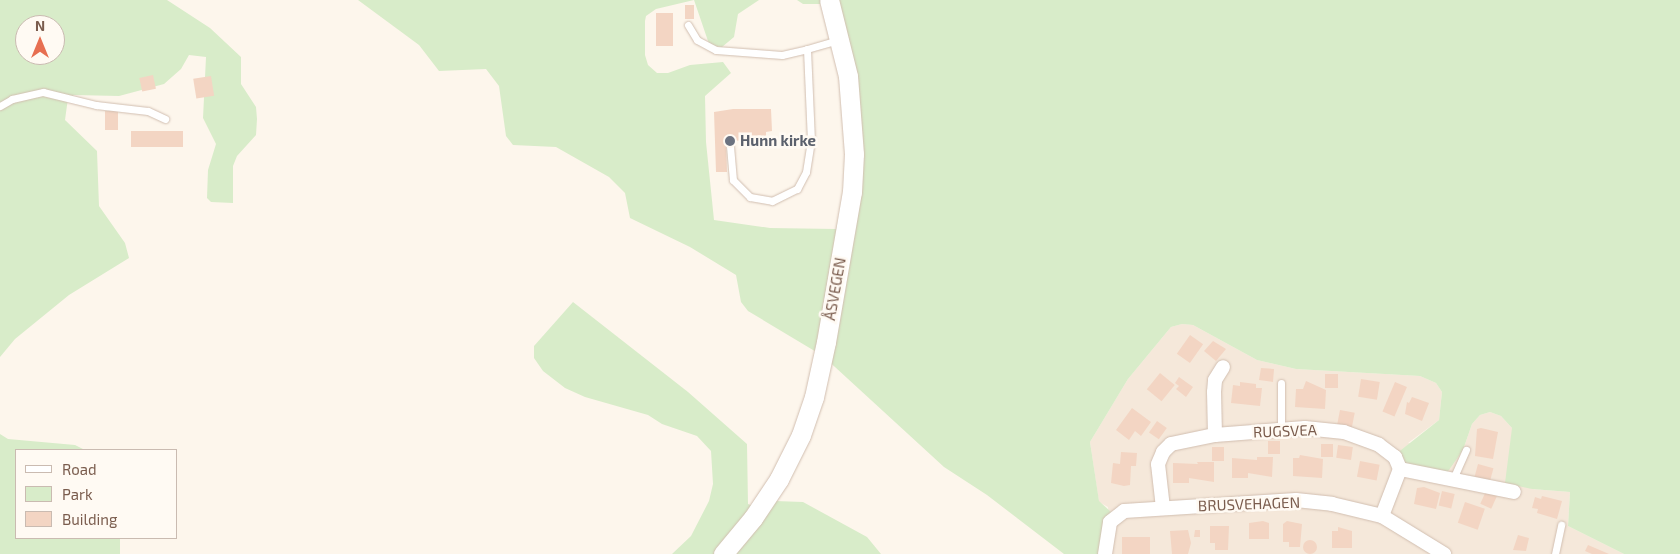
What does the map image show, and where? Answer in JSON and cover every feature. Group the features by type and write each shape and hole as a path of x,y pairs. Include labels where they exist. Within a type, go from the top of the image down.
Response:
{"main road":[{"name":"ÅSVEGEN","path":"722,554 753,518 779,479 801,435 814,397 852,192 854,122 840,39 829,0"}],"street":[{"path":"1215,435 1214,392 1216,380 1223,367"},
{"name":"RUGSVEA","path":"1163,508 1158,482 1158,464 1163,452 1172,444 1215,435 1281,428 1344,432 1388,449 1400,469"},
{"path":"1382,516 1400,469 1514,492"},
{"name":"BRUSVEHAGEN","path":"1105,554 1110,522 1115,515 1163,508 1296,500 1332,504 1382,516 1444,554"}],"lane":[{"path":"688,25 697,40 716,50 782,55 840,39"},
{"path":"730,146 733,180 750,197 772,201 801,186 811,141 807,48"},
{"path":"0,106 12,99 44,92 96,105 148,111 165,118"},
{"path":"1281,383 1281,428"},
{"path":"1453,479 1466,450"},
{"path":"1555,554 1561,525"}],"shaded area":[{"path":"1182,324 1193,325 1257,360 1296,369 1420,376 1436,383 1442,392 1439,420 1408,443 1463,450 1472,424 1480,415 1490,412 1501,416 1512,428 1512,439 1532,489 1570,492 1568,526 1624,554 1111,554 1108,507 1099,502 1090,442 1128,379 1171,327"}],"green space":[{"path":"0,0 167,0 210,28 241,57 241,84 256,107 257,119 256,135 237,156 233,166 233,203 211,202 207,198 208,170 216,144 203,118 206,57 189,55 181,69 164,84 119,96 74,95 68,98 65,120 97,151 99,206 125,243 129,258 69,295 15,339 0,357"},
{"path":"358,0 694,0 656,9 646,16 645,55 648,65 657,73 668,73 690,65 723,62 731,73 705,96 706,142 714,220 770,228 836,229 858,131 825,4 803,4 797,0 1680,0 1680,554 1624,554 1568,526 1570,492 1532,489 1505,483 1512,428 1501,416 1490,412 1480,415 1472,424 1463,450 1444,477 1398,470 1396,454 1439,420 1442,392 1436,383 1420,376 1296,369 1257,360 1193,325 1182,324 1171,327 1128,379 1090,442 1099,501 1111,512 1111,554 1064,554 987,495 944,467 823,356 748,311 741,302 736,275 690,247 630,218 625,193 609,177 556,147 513,145 506,136 499,86 486,69 439,71 419,45"},
{"path":"694,0 759,0 738,14 734,37 722,47 711,46 708,41"},
{"path":"573,302 688,392 747,444 748,504 753,506 775,501 803,502 867,537 881,554 672,554 691,536 709,501 713,484 711,451 697,436 662,424 648,415 585,397 565,388 543,371 534,358 534,346"},
{"path":"0,434 8,439 75,445 83,449 15,449 15,539 120,539 120,554 0,554"}],"building":[{"path":"685,5 694,5 694,19 685,19"},
{"path":"656,13 673,13 673,46 656,46"},
{"path":"153,75 156,89 142,92 139,78"},
{"path":"211,76 214,96 196,99 193,79"},
{"name":"Hunn kirke","path":"733,109 771,109 772,131 766,132 766,140 726,141 727,172 716,172 714,112"},
{"path":"105,111 118,111 118,130 105,130"},
{"path":"131,131 183,131 183,147 131,147"},
{"path":"1190,335 1203,344 1190,363 1177,354"},
{"path":"1213,341 1226,349 1216,361 1204,351"},
{"path":"1261,368 1274,369 1273,382 1259,380"},
{"path":"1160,373 1175,385 1162,401 1147,389"},
{"path":"1325,374 1338,374 1338,388 1325,388"},
{"path":"1179,377 1193,387 1186,397 1176,389 1179,386 1175,383"},
{"path":"1361,379 1380,382 1377,400 1358,397"},
{"path":"1306,381 1326,390 1325,409 1295,407 1296,389 1303,389"},
{"path":"1240,382 1256,384 1256,388 1262,388 1260,406 1231,403 1233,385 1240,386"},
{"path":"1395,382 1407,387 1394,417 1382,411"},
{"path":"1412,397 1429,403 1422,421 1405,414 1407,402 1409,403"},
{"path":"1132,408 1151,422 1141,436 1135,431 1129,440 1116,430"},
{"path":"1340,410 1355,413 1352,428 1337,425"},
{"path":"1157,421 1167,428 1159,439 1149,432"},
{"path":"1481,428 1498,432 1493,459 1475,456 1477,429"},
{"path":"1268,441 1280,441 1280,454 1268,454"},
{"path":"1321,444 1333,444 1333,457 1321,457"},
{"path":"1338,445 1353,447 1351,460 1336,458"},
{"path":"1212,447 1224,447 1224,461 1212,461"},
{"path":"1121,452 1137,453 1136,466 1131,466 1130,485 1124,486 1111,483 1113,463 1120,464"},
{"path":"1300,455 1323,459 1322,478 1293,476 1293,458 1299,458"},
{"path":"1257,457 1273,457 1272,477 1248,473 1248,478 1232,478 1232,458 1257,460"},
{"path":"1360,461 1380,465 1377,481 1357,477"},
{"path":"1197,462 1214,462 1214,482 1189,478 1189,483 1173,483 1173,463 1198,464"},
{"path":"1478,464 1493,468 1490,481 1475,477"},
{"path":"1424,487 1440,493 1436,509 1414,504 1417,488"},
{"path":"1442,491 1455,494 1451,509 1439,506"},
{"path":"1486,491 1497,496 1491,509 1480,504"},
{"path":"1542,496 1562,501 1557,519 1537,513 1538,509 1532,508 1535,497 1541,499"},
{"path":"1465,502 1485,509 1478,530 1458,523"},
{"path":"1263,521 1269,523 1269,539 1249,539 1249,523"},
{"path":"1287,521 1302,524 1300,547 1289,547 1289,542 1283,542 1283,524"},
{"path":"1210,526 1229,526 1228,550 1215,550 1215,543 1210,543"},
{"path":"1338,527 1352,531 1352,548 1332,548 1332,531 1338,531"},
{"path":"1188,530 1191,543 1188,554 1172,554 1170,531"},
{"path":"1195,530 1200,530 1200,537 1194,537"},
{"path":"1518,535 1529,538 1526,551 1513,550"},
{"path":"1122,537 1150,537 1150,554 1122,554"},
{"path":"1307,540 1313,540 1317,547 1313,554 1307,554 1303,550 1303,544"},
{"path":"1588,545 1609,554 1592,554 1585,551"}],"place":[{"name":"Hunn kirke","path":"730,141"}]}
